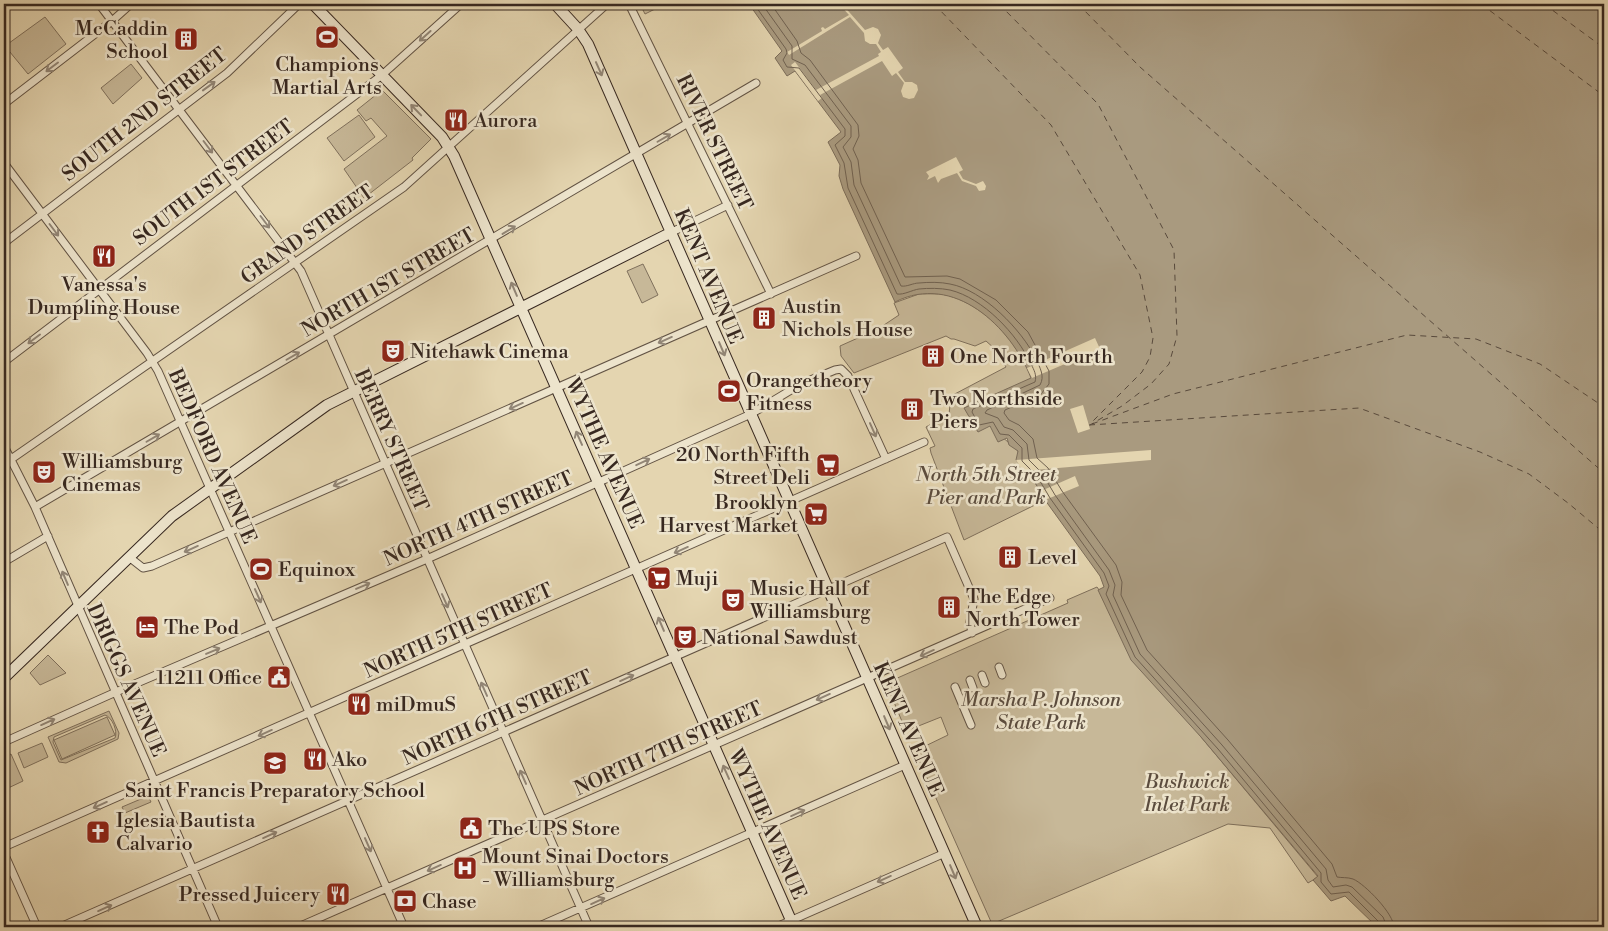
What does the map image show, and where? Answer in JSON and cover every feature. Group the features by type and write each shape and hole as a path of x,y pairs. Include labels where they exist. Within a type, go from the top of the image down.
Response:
{"main road":[{"name":"WYTHE AVENUE","path":"313,4 442,137 448,146 492,240 793,924"},
{"name":"KENT AVENUE","path":"555,4 578,29 588,44 977,927"},
{"path":"4,678 172,516 327,405 672,232"}],"street":[{"name":"BERRY STREET","path":"99,4 294,262 353,391 589,927"},
{"path":"4,104 112,21 131,4"},
{"name":"SOUTH 2ND STREET","path":"4,243 227,73 299,4"},
{"name":"SOUTH 1ST STREET","path":"4,362 382,75 461,4"},
{"name":"GRAND STREET","path":"4,464 404,187 607,4"},
{"name":"RIVER STREET","path":"629,4 771,294"},
{"name":"NORTH 1ST STREET","path":"35,507 492,240 756,83"},
{"name":"BEDFORD AVENUE","path":"4,163 152,362 181,422 404,927"},
{"path":"672,232 728,205"},
{"path":"130,557 143,568 152,566 856,256"},
{"name":"NORTH 4TH STREET","path":"4,742 599,483 751,414 801,384 834,370 841,370 851,381 886,459"},
{"name":"NORTH 5TH STREET","path":"4,847 637,570 924,442"},
{"name":"DRIGGS AVENUE","path":"4,446 48,536 77,608 116,692 218,927"},
{"path":"4,562 48,536"},
{"name":"NORTH 6TH STREET","path":"60,927 947,537 974,599 970,622 972,633"},
{"name":"NORTH 7TH STREET","path":"298,927 1050,598"},
{"path":"999,667 1002,675"},
{"path":"982,675 985,683"},
{"path":"970,680 973,688"},
{"path":"955,687 972,725"},
{"path":"537,927 906,765"},
{"path":"4,853 37,927"},
{"path":"776,927 793,924 945,853"}],"green space":[{"path":"640,4 665,4 645,14"},
{"path":"45,17 66,44 28,74 5,46"},
{"path":"131,64 142,78 113,104 101,88"},
{"path":"382,90 431,139 412,158 413,160 364,198 344,169 387,136 371,118 366,121 357,110"},
{"path":"359,115 375,137 344,161 327,138"},
{"path":"643,264 658,295 642,303 627,271"},
{"name":"North 5th Street Pier and Park","path":"919,294 946,295 974,307 996,324 1005,334 1027,367 1095,338 990,426 1018,451 1023,471 1033,479 1045,500 964,540 931,453 930,448 935,446 926,427 949,414 951,396 1006,367 995,349 986,341 975,346 946,336 854,373 841,356 840,346 878,329 899,315 894,303"},
{"name":"Marsha P. Johnson State Park","path":"1097,587 1201,737 1318,877 1308,883 1270,828 1228,824 992,924 915,751 948,735 941,717 906,731 886,683 1068,603 1067,600"},
{"path":"48,655 66,673 40,685 30,673"},
{"path":"109,711 119,733 118,739 66,763 59,762 48,737","holes":["105,715 108,716 115,728 115,738 61,760 53,742 54,737"]},
{"path":"107,717 115,735 62,759 54,740"},
{"path":"42,743 48,757 24,768 18,753"},
{"path":"11,754 23,781 4,790 4,757"},
{"path":"148,796 151,802 125,813 122,807"}],"water":[{"path":"749,4 1604,4 1604,927 1377,927 1345,896 1331,901 1313,880 1318,876 1201,737 1131,660 1098,590 1104,587 1100,576 1045,500 1033,479 1016,460 1018,451 1009,445 1007,438 998,442 990,426 978,432 964,408 1031,378 1022,359 1010,340 995,324 978,310 959,299 938,294 917,295 895,302 843,189 839,176 840,165 828,142 841,132 795,71 787,76 775,58 782,51"}],"pier":[{"path":"839,4 842,4 865,30 873,27 878,29 881,35 878,43 883,50 888,47 903,68 898,72 905,82 912,82 917,85 918,90 914,98 903,97 901,91 904,83 896,73 892,76 882,61 820,95 822,98 818,101 791,65 795,62 816,90 879,56 878,54 881,52 876,44 870,44 865,41 864,33 850,17 789,55 787,52 822,31 821,28 825,29 849,15"},
{"path":"956,157 963,170 959,172 963,179 976,184 983,181 986,186 985,190 979,191 976,186 962,181 957,173 941,179 938,183 935,176 927,180 929,176 926,172"},
{"path":"1095,338 1100,349 1032,378 1027,368"},
{"path":"1083,405 1090,429 1078,433 1070,409"},
{"path":"1151,450 1151,460 1023,471 1016,460"},
{"path":"1075,476 1079,486 1045,500 1041,491"}],"ferry route":[{"path":"934,4 1051,125 1140,275 1153,338 1150,357 1142,372 1091,423"},
{"path":"999,4 1098,104 1174,250 1177,336 1169,364 1151,384 1122,406 1090,425"},
{"path":"1078,4 1140,67 1604,473"},
{"path":"1481,4 1604,96"},
{"path":"1544,4 1604,48"},
{"path":"1092,424 1173,394 1407,335 1476,339 1540,364 1604,407"},
{"path":"1089,425 1359,408 1480,452 1529,474 1604,533"}],"place":[{"name":"Champions Martial Arts","path":"327,37"},
{"name":"McCaddin School","path":"186,39"},
{"name":"Aurora","path":"456,120"},
{"name":"Vanessa's Dumpling House","path":"104,256"},
{"name":"Austin Nichols House","path":"764,318"},
{"name":"Nitehawk Cinema","path":"393,351"},
{"name":"One North Fourth","path":"933,356"},
{"name":"Orangetheory Fitness","path":"729,391"},
{"name":"Two Northside Piers","path":"912,409"},
{"name":"20 North Fifth Street Deli","path":"828,465"},
{"name":"Williamsburg Cinemas","path":"44,472"},
{"name":"Brooklyn Harvest Market","path":"816,514"},
{"name":"Level","path":"1010,557"},
{"name":"Equinox","path":"261,569"},
{"name":"Muji","path":"659,578"},
{"name":"Music Hall of Williamsburg","path":"733,600"},
{"name":"The Edge North Tower","path":"949,607"},
{"name":"The Pod","path":"147,627"},
{"name":"National Sawdust","path":"685,637"},
{"name":"11211 Office","path":"279,677"},
{"name":"miDmuS","path":"359,704"},
{"name":"Ako","path":"315,759"},
{"name":"Saint Francis Preparatory School","path":"275,763"},
{"name":"The UPS Store","path":"471,828"},
{"name":"Iglesia Bautista Calvario","path":"98,832"},
{"name":"Mount Sinai Doctors - Williamsburg","path":"465,868"},
{"name":"Pressed Juicery","path":"338,894"},
{"name":"Chase","path":"405,901"}],"park label":[{"name":"Bushwick Inlet Park","path":"1187,792"}]}
